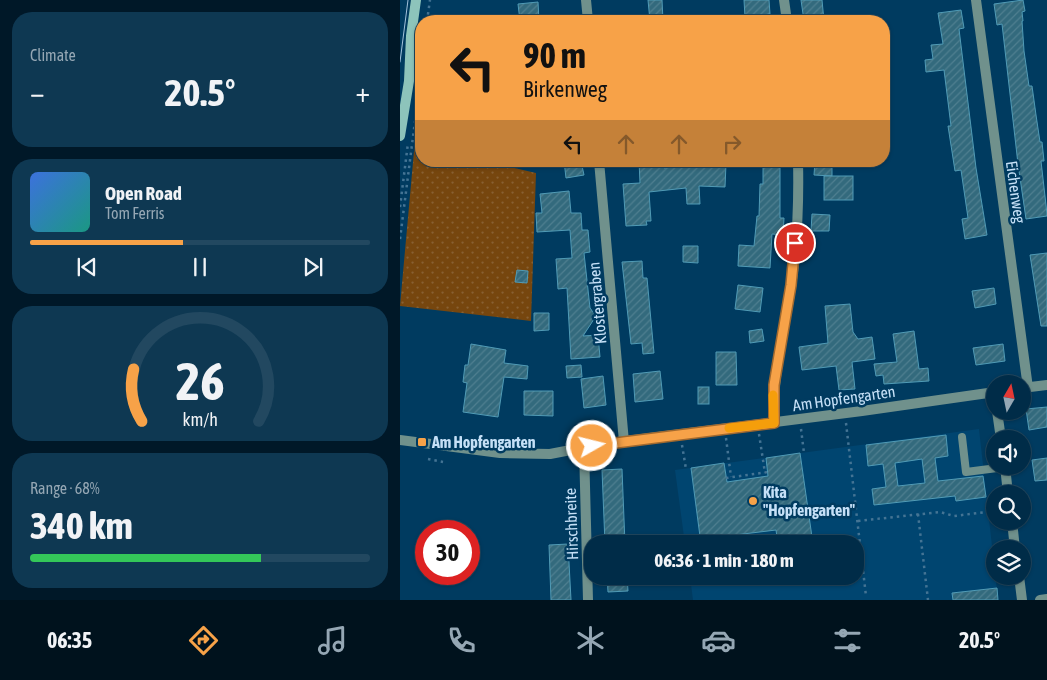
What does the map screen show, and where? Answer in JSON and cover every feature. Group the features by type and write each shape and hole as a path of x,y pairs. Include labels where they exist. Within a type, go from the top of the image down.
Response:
{"main road":[{"path":"400,136 402,108 409,81 411,36 416,0"}],"street":[{"path":"586,0 587,15"},
{"path":"784,0 786,15"},
{"name":"Eichenweg","path":"976,0 1023,375"},
{"name":"Klostergraben","path":"600,167 624,442"},
{"path":"774,423 774,385 791,285 797,222 798,167"},
{"path":"1031,387 1047,385"},
{"name":"Am Hopfengarten","path":"400,440 516,454 550,454 624,442 800,420 986,393"},
{"name":"Hirschbreite","path":"584,448 588,600"},
{"path":"1020,585 1022,600"},
{"path":"1040,600 1047,599"}],"lane":[{"path":"962,436 966,472 986,469"}],"path":[{"path":"429,15 430,0"},
{"path":"400,207 411,121"},
{"path":"400,239 415,122"},
{"path":"844,414 866,596"},
{"path":"800,420 804,453"},
{"path":"726,478 766,472 758,425"},
{"path":"724,429 731,477"},
{"path":"681,435 686,469"},
{"path":"428,459 443,462"},
{"path":"857,521 940,512 954,516 986,512"},
{"path":"918,514 928,600"}],"shaded area":[{"path":"415,140 415,167 510,167 536,173 531,321 400,306"},
{"path":"979,429 986,492 986,530 990,530 991,540 986,540 986,585 996,585 998,600 693,600 691,585 864,585 864,535 684,535 675,470"}],"building":[{"path":"648,0 662,0 663,15 649,15"},
{"path":"744,0 769,0 770,14 745,15"},
{"path":"801,0 822,0 823,15 803,15"},
{"path":"1023,0 1025,11 1022,12 1024,51 1029,86 1032,86 1040,142 1042,142 1044,161 1041,161 1047,214 1047,216 1026,219 1002,24 997,25 994,4"},
{"path":"538,2 539,15 519,15 518,4"},
{"path":"961,10 964,28 959,29 976,168 987,235 965,239 962,219 968,218 961,170 955,171 948,126 951,126 944,70 926,72 925,60 933,59 931,45 943,44 938,13"},
{"path":"565,167 582,167 584,175 566,178"},
{"path":"639,167 726,167 725,187 699,186 700,204 687,204 686,188 649,192 651,221 646,221 647,225 626,226 623,184 640,183"},
{"path":"763,167 780,167 780,218 784,218 783,235 772,234 770,268 738,266 739,245 754,246 757,216 759,216 760,184 763,184"},
{"path":"815,167 832,167 832,176 814,175"},
{"path":"824,176 853,176 853,200 824,200"},
{"path":"569,191 571,213 581,213 582,230 588,230 590,252 584,253 590,308 596,316 583,336 598,335 600,357 571,359 567,288 558,289 556,259 572,258 570,230 537,232 536,213 542,213 540,194"},
{"path":"812,214 830,215 829,231 811,231"},
{"path":"683,246 698,246 698,263 683,262"},
{"path":"1047,253 1047,326 1041,326 1030,255"},
{"path":"642,261 643,278 647,278 654,353 643,354 642,343 631,344 622,262"},
{"path":"517,270 528,271 527,283 515,282"},
{"path":"738,285 763,288 760,312 735,309"},
{"path":"994,288 996,304 975,308 972,291"},
{"path":"850,304 853,332 858,339 872,337 875,359 852,362 855,389 839,390 836,366 802,370 799,347 828,343 825,306"},
{"path":"534,313 549,313 549,330 534,331"},
{"path":"762,329 764,341 750,343 749,331"},
{"path":"914,331 919,369 928,368 929,381 884,384 883,375 876,376 874,364 897,362 893,334"},
{"path":"471,344 506,350 504,363 528,366 527,379 504,377 498,417 463,412 467,383 463,382 465,365 468,365"},
{"path":"1003,344 1005,361 976,365 973,348"},
{"path":"716,352 736,352 737,385 716,385"},
{"path":"581,365 582,377 567,378 566,366"},
{"path":"660,371 663,399 635,402 633,374"},
{"path":"603,376 606,405 584,408 581,379"},
{"path":"698,387 709,387 709,404 698,404"},
{"path":"524,391 553,391 553,416 524,415"},
{"path":"1047,407 1047,427 1029,430 1028,420 1031,420 1031,409"},
{"path":"946,435 948,456 935,458 938,481 983,476 986,497 956,501 955,496 874,505 872,489 886,487 883,464 868,466 866,445","holes":["922,459 925,483 898,486 895,463"]},
{"name":"Kita \"Hopfengarten\"","path":"800,453 812,535 777,535 776,530 735,535 700,535 691,468 724,463 727,482 768,476 766,458"},
{"path":"1047,458 1047,480 1035,481 1032,460"},
{"path":"622,469 625,535 605,535 602,470"},
{"path":"568,544 571,600 551,600 549,545"},
{"path":"608,585 628,585 628,591 608,592"},
{"path":"997,588 998,600 953,600 952,593"}],"tram line":[{"path":"400,62 408,0"}],"slow traffic":[{"path":"729,428 774,423 773,395"}],"place":[{"name":"Am Hopfengarten","path":"422,442"},
{"name":"Kita \"Hopfengarten\"","path":"753,501"}],"route":[{"path":"592,446 774,423 774,385 791,285 795,243"}]}
